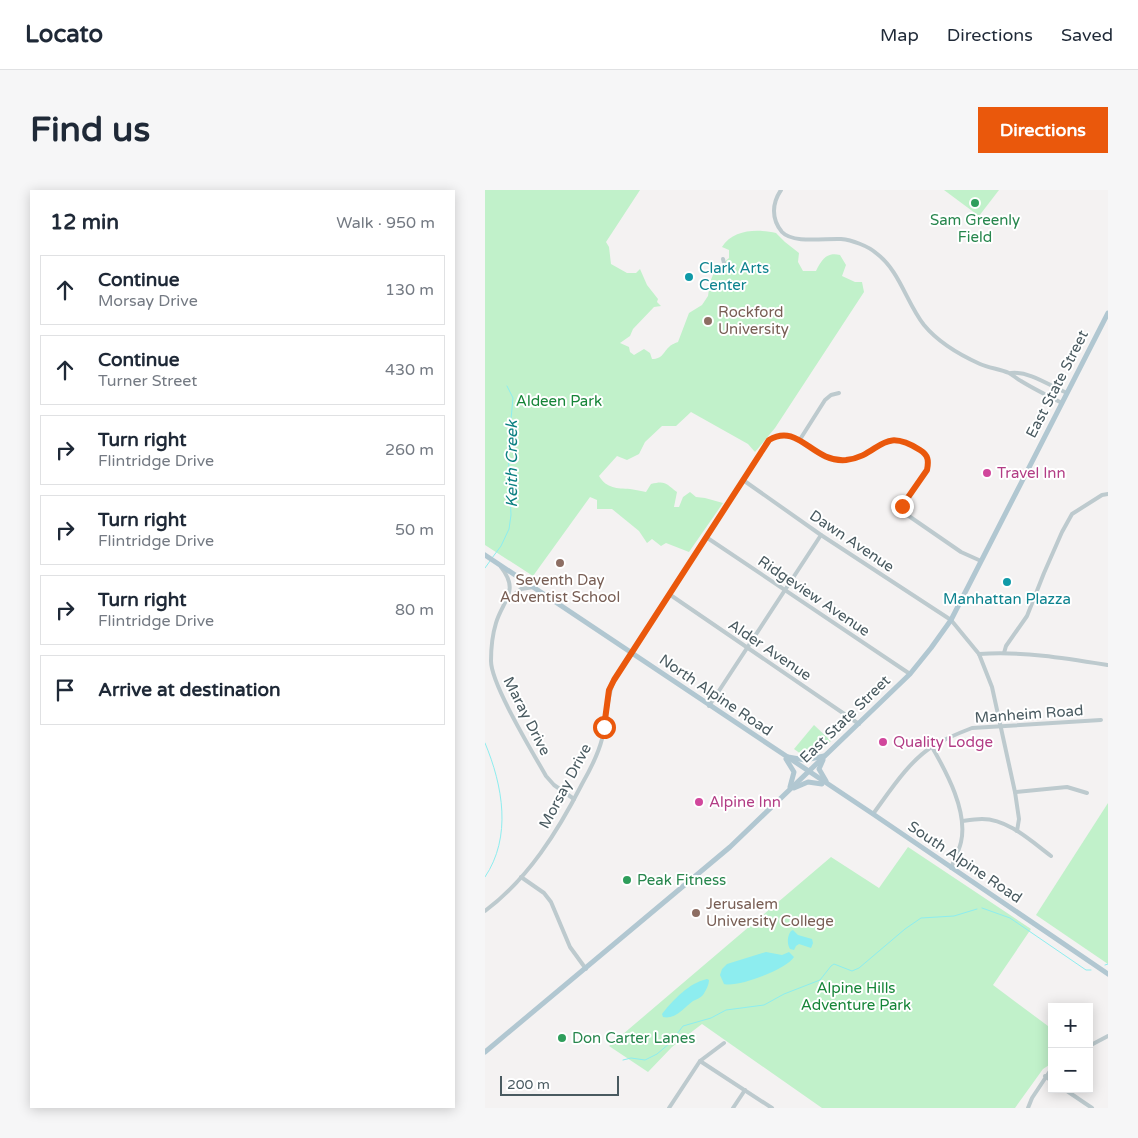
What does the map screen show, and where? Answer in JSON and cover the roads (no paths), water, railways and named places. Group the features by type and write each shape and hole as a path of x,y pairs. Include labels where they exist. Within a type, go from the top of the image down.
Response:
{"main road":[{"name":"East State Street","path":"485,1052 730,847 910,674 951,620 1108,313"},
{"name":"North Alpine Road","path":"485,555 808,772"},
{"path":"785,756 805,760 826,755"},
{"path":"826,755 819,769 821,776 829,786"},
{"path":"785,756 794,772 789,790"},
{"name":"South Alpine Road","path":"808,772 1108,974"},
{"path":"789,790 808,782 829,786"}],"street":[{"path":"781,190 775,198 773,210 782,232 789,237 842,239 876,252 893,271 924,324 942,342 962,355 1010,374 1062,403"},
{"path":"1010,374 1017,373 1031,376 1067,393"},
{"path":"839,393 831,395 825,400 799,440 822,456 841,460 862,456 886,441 893,440 909,443 925,453 928,458 927,470 902,506 903,512 961,552 981,561"},
{"name":"Morsay Drive","path":"485,911 521,877 549,840 574,799 596,758 602,739 609,690 614,680 769,440 782,434 791,435 799,440"},
{"name":"Dawn Avenue","path":"743,480 821,535 951,620 979,654 992,687 1015,792 1019,819 1017,831"},
{"path":"1004,652 1006,646 1027,616 1062,532 1072,514 1103,495 1108,494"},
{"path":"709,706 821,535"},
{"name":"Ridgeview Avenue","path":"706,537 910,674"},
{"name":"Maray Drive","path":"497,563 509,577 510,584 506,601 496,622 492,640 491,665 496,682 546,776 554,785 574,799"},
{"path":"506,601 521,589 534,587"},
{"name":"Alder Avenue","path":"669,594 859,724"},
{"path":"979,654 1004,652 1043,655 1108,665"},
{"name":"Manheim Road","path":"873,814 907,770 931,747 953,735 973,728 1101,720"},
{"path":"931,747 945,770 955,793 962,821 961,842 951,868"},
{"path":"1015,792 1067,787 1087,793"},
{"path":"962,821 984,819 1003,824 1017,831 1051,856"},
{"path":"521,877 544,893 551,902 570,947 586,969"},
{"path":"1093,1044 1108,1036"},
{"path":"669,1108 700,1061 724,1042"},
{"path":"700,1061 772,1108"},
{"path":"1029,1108 1032,1098 1048,1073"},
{"path":"733,1108 745,1090"},
{"path":"1070,1093 1092,1108"}],"water":[{"path":"793,930 798,935 812,939 811,948 799,944 794,950 790,949 788,938"},
{"path":"766,952 782,955 789,952 794,957 782,967 762,976 740,983 724,984 720,975 722,969 727,964"},
{"path":"709,980 708,984 702,996 676,1015 663,1017 662,1014 682,992 694,984"}],"waterway":[{"name":"Keith Creek","path":"492,558 501,546 509,529 511,515 508,450 513,398 507,386"},
{"name":"Keith Creek","path":"485,568 490,561"},
{"name":"Keith Creek","path":"485,743 496,776 502,811 499,845 485,877"},
{"path":"982,908 1010,918 1086,970 1091,970"},
{"path":"623,1060 631,1058 645,1060 657,1054 670,1043 683,1026 711,1018 726,1010 764,1005 784,994 820,980 834,964 852,971 859,968 921,918 954,916 977,909"}],"place":[{"name":"Sam Greenly Field","path":"975,203"},
{"name":"Clark Arts Center","path":"689,277"},
{"name":"Rockford University","path":"708,321"},
{"name":"Travel Inn","path":"987,473"},
{"name":"Seventh Day Adventist School","path":"560,563"},
{"name":"Manhattan Plazza","path":"1007,582"},
{"name":"Quality Lodge","path":"883,742"},
{"name":"Alpine Inn","path":"699,802"},
{"name":"Peak Fitness","path":"627,880"},
{"name":"Jerusalem University College","path":"696,913"},
{"name":"Don Carter Lanes","path":"562,1038"}],"park label":[{"name":"Aldeen Park","path":"559,401"},
{"name":"Alpine Hills Adventure Park","path":"856,996"}]}
